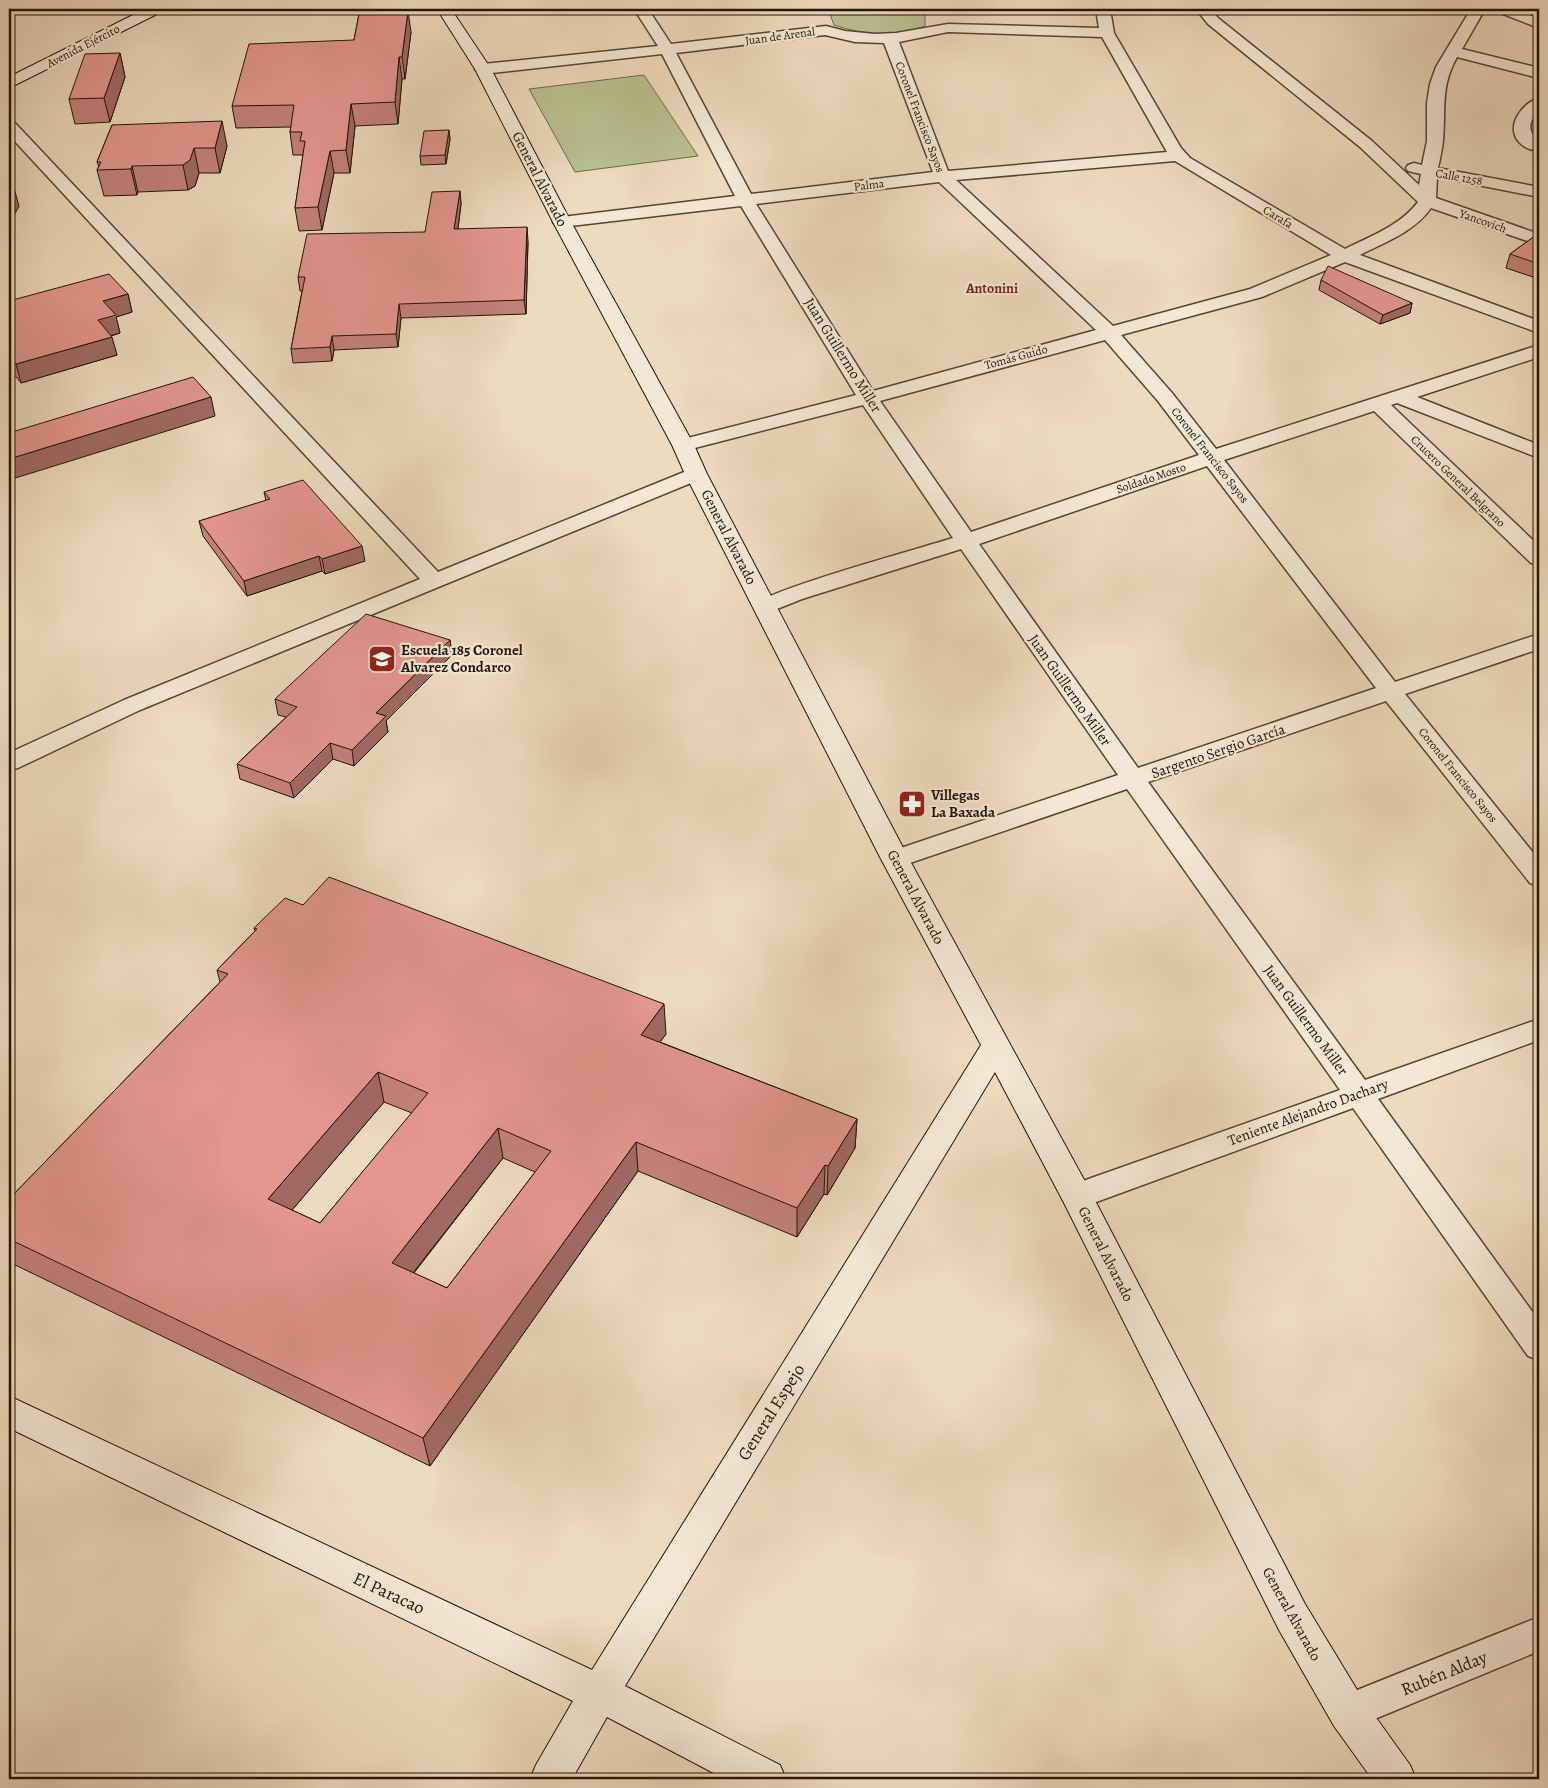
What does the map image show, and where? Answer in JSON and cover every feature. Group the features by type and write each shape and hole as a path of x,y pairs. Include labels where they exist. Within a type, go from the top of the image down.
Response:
{"street":[{"name":"Avenida Ejército","path":"9,83 156,9"},
{"name":"General Alvarado","path":"444,9 483,69 562,222 683,445 696,474 896,859 995,1047 1077,1196 1292,1617 1348,1712 1396,1779"},
{"name":"Juan Guillermo Miller","path":"641,9 667,49 745,199 868,398 1133,779 1539,1346"},
{"name":"Carafa","path":"1104,9 1107,33 1177,156 1345,256 1539,327"},
{"path":"1203,9 1213,21 1380,157 1427,201"},
{"path":"1345,256 1400,228 1417,215 1427,201 1435,141 1435,103 1438,84 1478,9"},
{"path":"1503,9 1539,24"},
{"name":"Juan de Arenal","path":"483,69 754,40 823,23 854,37 890,38 935,24 1107,33"},
{"name":"Coronel Francisco Sayos","path":"890,38 943,176 1108,332 1165,398 1391,692 1539,877"},
{"path":"1454,52 1539,73"},
{"path":"1533,146 1522,133 1521,124 1525,116 1539,103"},
{"path":"9,126 435,582"},
{"name":"Palma","path":"562,222 943,176 1177,156"},
{"name":"Calle 1258","path":"1380,157 1430,172 1539,192"},
{"name":"Yancovich","path":"1427,201 1539,240"},
{"name":"Tomás Guido","path":"683,445 868,398 1256,292 1345,256"},
{"name":"Soldado Mosto","path":"764,606 794,594 966,541 1212,457 1539,351"},
{"path":"1398,397 1539,452"},
{"name":"Crucero General Belgrano","path":"1377,403 1539,558"},
{"path":"9,762 132,705 696,474"},
{"name":"Sargento Sergio García","path":"896,859 1539,641"},
{"name":"Teniente Alejandro Dachary","path":"1077,1196 1539,1029"},
{"name":"General Espejo","path":"550,1779 599,1693 995,1047"},
{"name":"El Paracao","path":"9,1412 599,1693 766,1779"},
{"name":"Rubén Alday","path":"1348,1712 1539,1634"}],"green space":[{"path":"828,9 925,9 925,26 902,32 868,33 834,25"},
{"path":"644,75 698,156 575,172 529,89"}],"building":[{"path":"360,9 391,9 391,12 408,11 402,57 399,57 395,102 351,104 346,150 330,151 318,207 295,208 305,141 300,141 302,132 290,132 294,105 232,106 249,44 354,40"},
{"path":"120,53 104,98 69,99 85,54"},
{"path":"222,121 215,148 194,148 190,160 183,165 132,166 131,169 97,170 101,162 97,162 112,125"},
{"path":"449,130 445,155 420,156 424,131"},
{"path":"9,188 14,188 9,198"},
{"path":"460,191 454,229 527,227 524,300 399,304 396,334 332,336 330,347 291,349 305,277 298,277 307,234 425,232 432,192"},
{"path":"1539,233 1539,264 1510,254"},
{"path":"1328,266 1412,303 1383,315 1321,280"},
{"path":"109,274 128,294 103,301 116,315 98,320 112,337 16,364 9,356 9,301"},
{"path":"193,377 211,397 9,459 9,433"},
{"path":"303,480 362,546 322,559 319,556 244,581 199,521 270,499 264,492"},
{"path":"366,614 450,640 376,713 386,716 352,750 330,743 290,783 237,764 297,707 275,699"},
{"path":"329,877 664,1004 641,1035 857,1119 828,1166 825,1165 797,1208 636,1142 423,1438 9,1239 9,1199 228,974 217,970 257,929 254,928 285,898 303,905","holes":["378,1072 428,1093 320,1223 268,1199","498,1128 551,1151 447,1288 392,1263"]}],"place":[{"name":"Escuela 185 Coronel Alvarez Condarco","path":"382,659"},
{"name":"Villegas La Baxada","path":"912,804"}],"district":[{"name":"Antonini","path":"992,288"}]}
